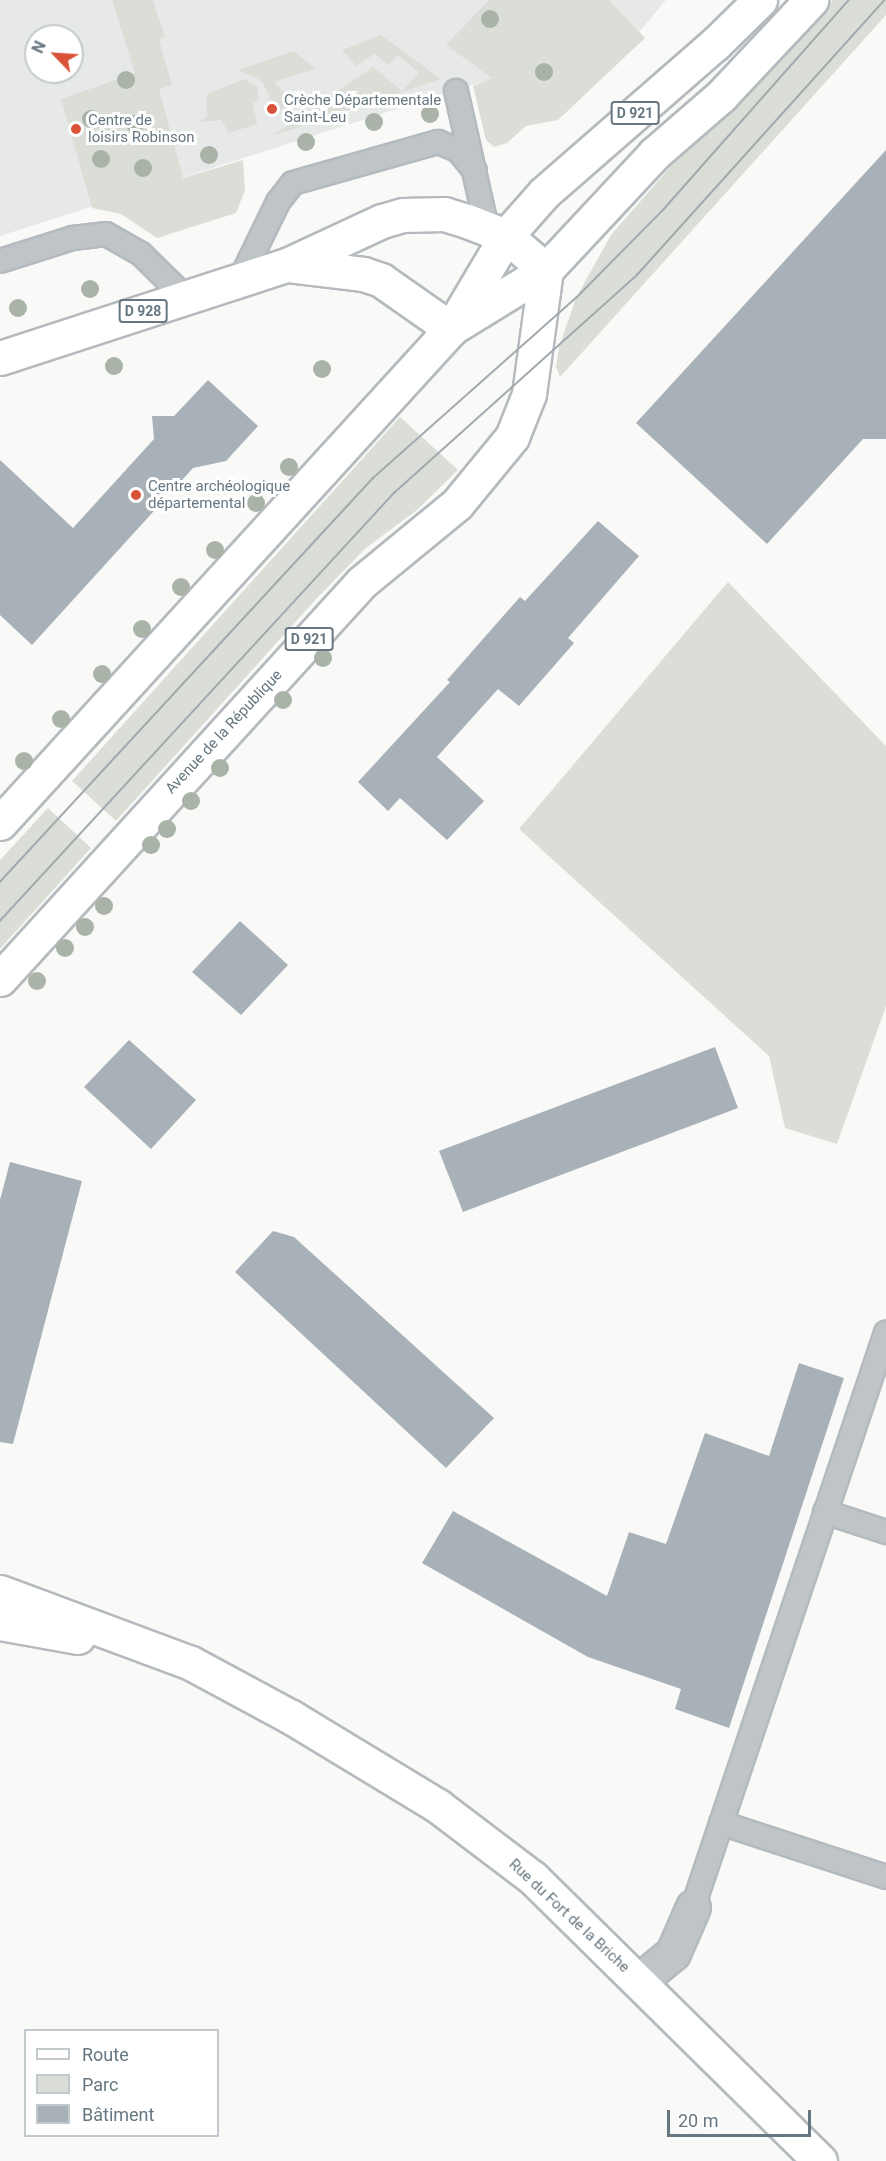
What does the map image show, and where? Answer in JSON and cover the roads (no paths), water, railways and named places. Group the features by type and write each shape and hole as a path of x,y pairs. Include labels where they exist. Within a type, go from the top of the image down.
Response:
{"main road":[{"name":"D 921","path":"0,823 451,329 497,233 715,44 760,0"},
{"name":"D 921","path":"546,270 654,154 721,96 811,0"},
{"name":"D 928","path":"0,358 286,265 381,221 403,215 444,214 497,233"},
{"path":"451,329 546,270 497,233"},
{"name":"D 928","path":"286,265 363,274 381,280 451,329"},
{"name":"Avenue de la République","path":"0,979 362,582 457,504 505,445 529,394 546,270"},
{"name":"Rue du Fort de la Briche","path":"0,1592 154,1650 227,1681 438,1806 533,1878 820,2161"},
{"name":"Rue du Fort de la Briche","path":"0,1623 154,1650"}],"street":[{"path":"639,1981 673,1953 693,1907"}],"lane":[{"path":"456,91 475,171 497,233"},
{"path":"240,280 278,202 293,183 438,142 458,150 475,171"},
{"path":"0,261 73,238 106,234 141,254 186,298"},
{"path":"693,1907 886,1333"},
{"path":"825,1512 886,1533"},
{"path":"722,1823 886,1877"}],"tram line":[{"path":"0,882 373,478 576,298 663,210 849,0"},
{"path":"0,921 394,493 637,275 885,0"}],"place":[{"name":"Crèche Départementale Saint-Leu","path":"272,109"},
{"name":"Centre de loisirs Robinson","path":"76,129"},
{"name":"Centre archéologique départemental","path":"136,495"}]}
